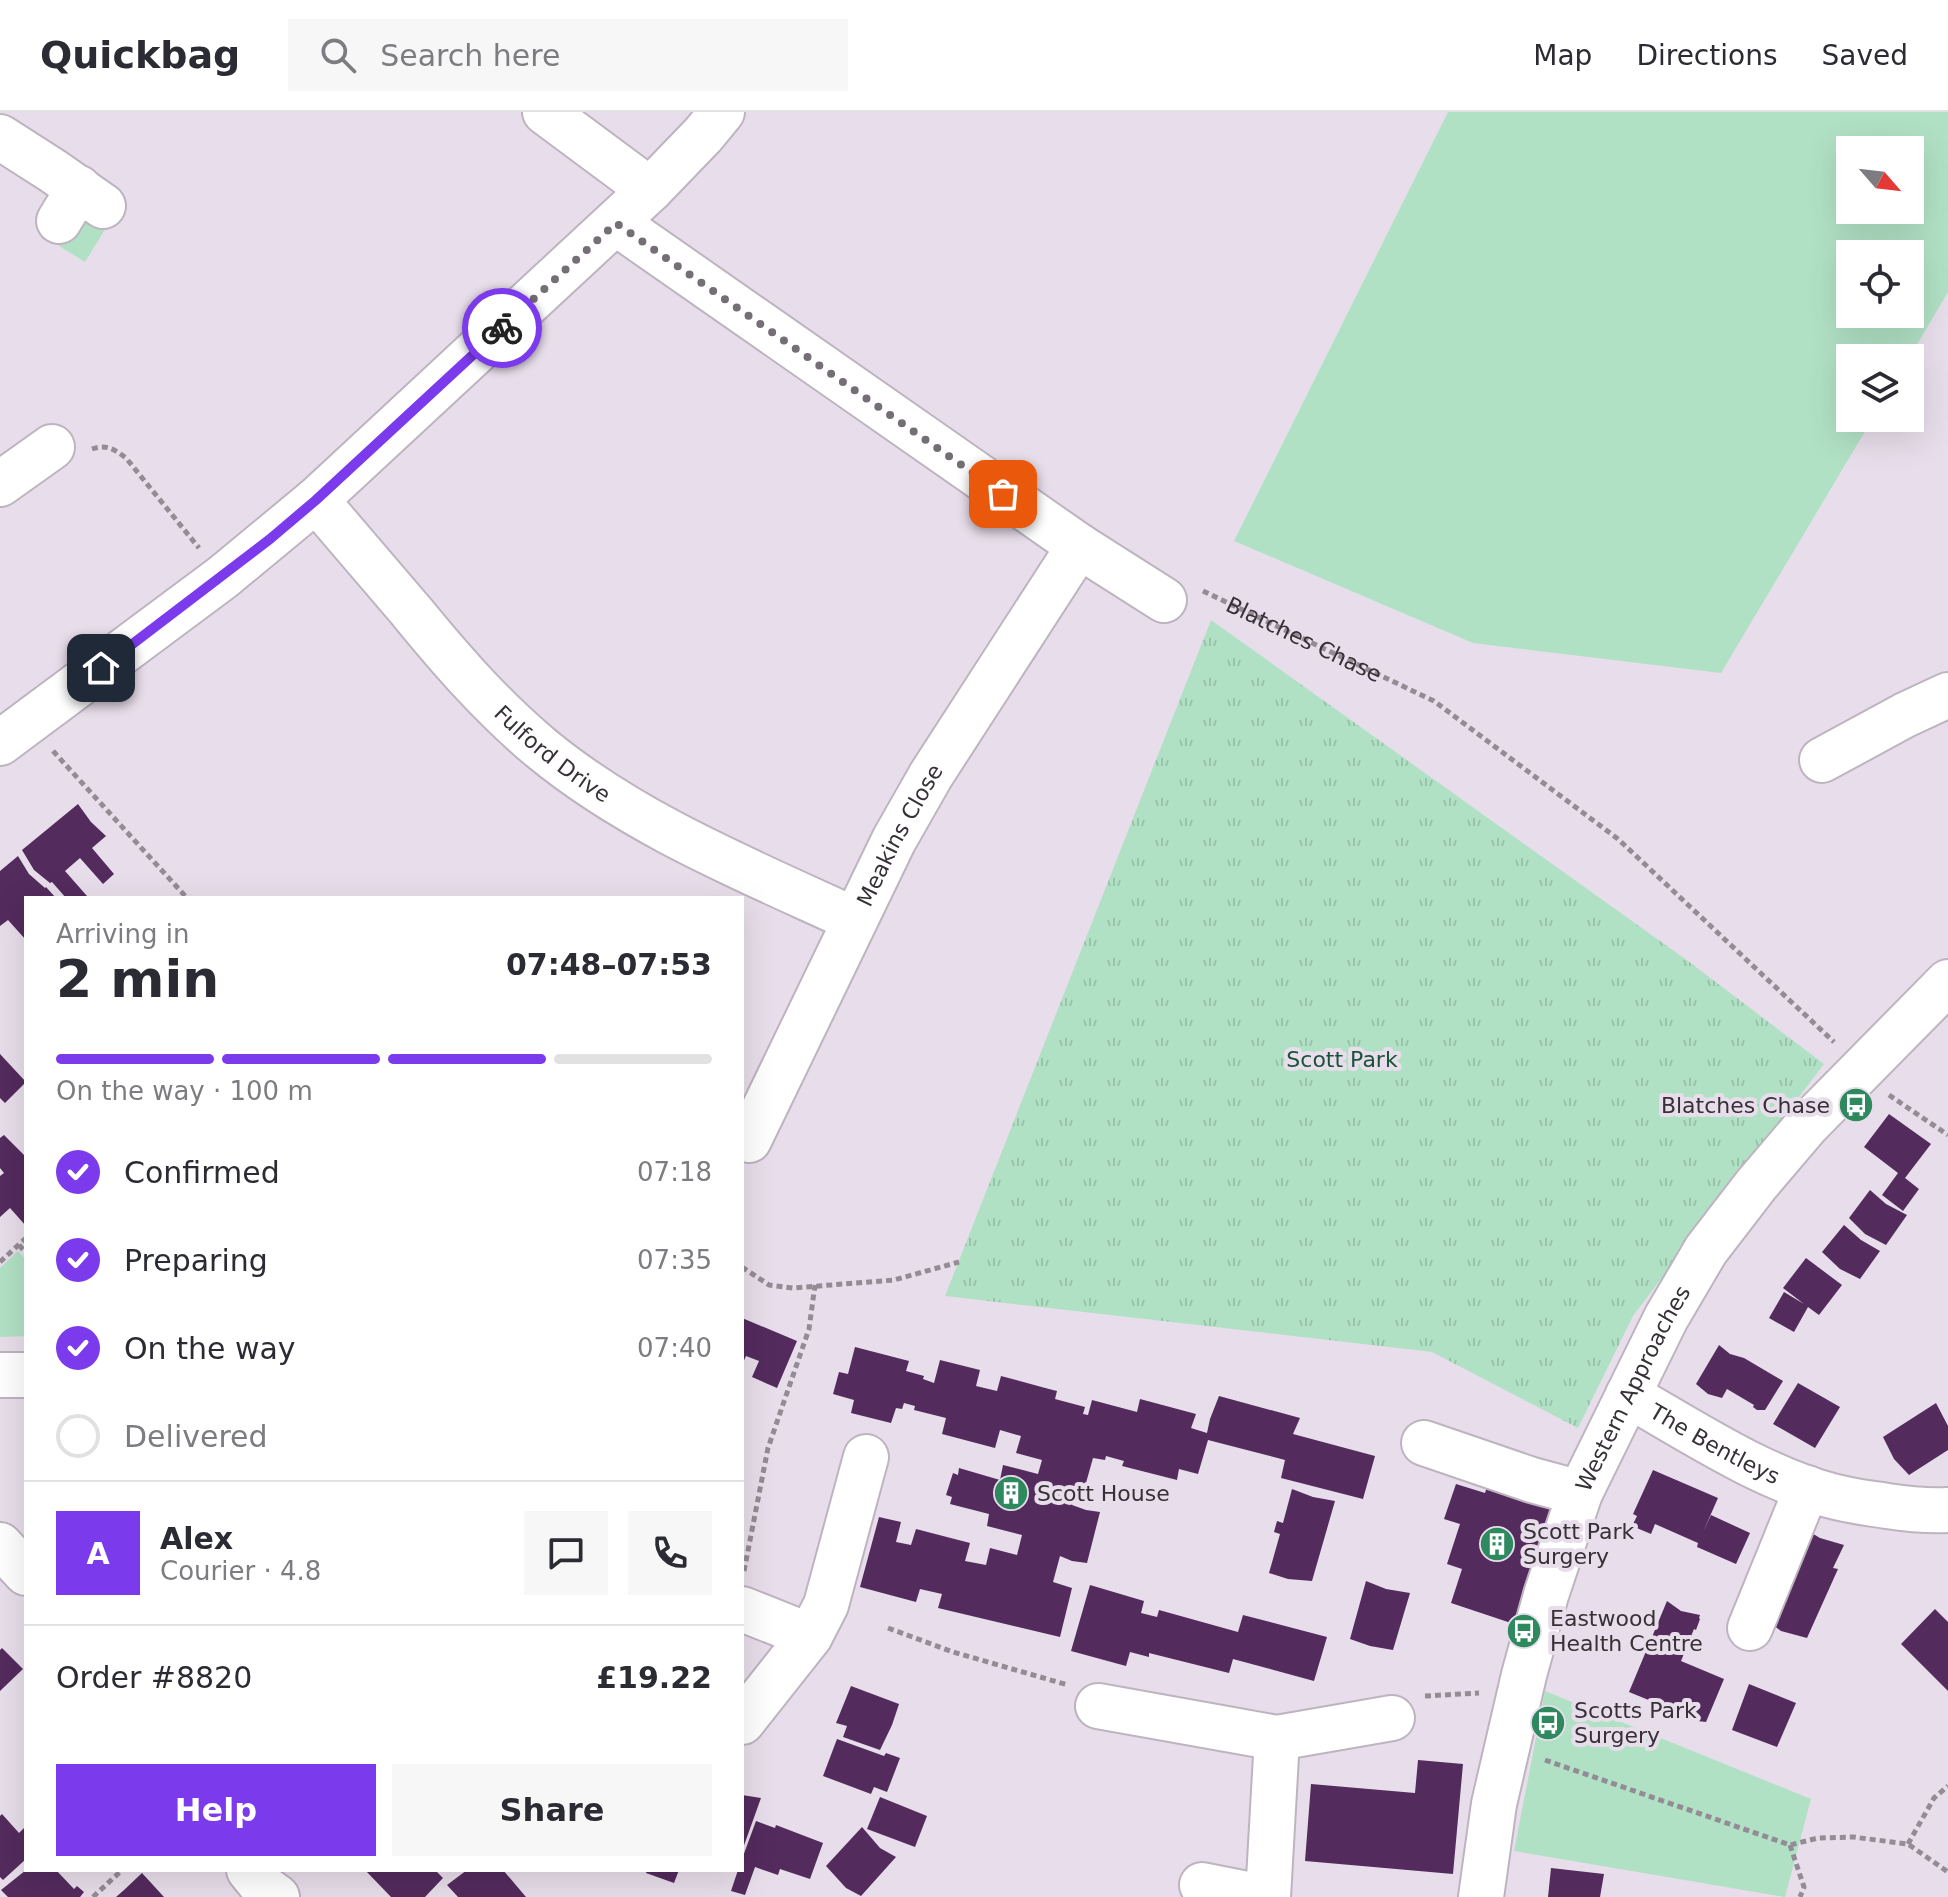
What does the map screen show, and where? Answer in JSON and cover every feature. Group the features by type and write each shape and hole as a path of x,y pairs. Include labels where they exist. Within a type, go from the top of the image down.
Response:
{"street":[{"path":"545,112 650,190"},
{"path":"14,732 223,577 316,500 616,223 722,112"},
{"path":"0,137 80,205"},
{"path":"616,223 1079,546 1164,600"},
{"path":"2,478 52,447"},
{"name":"Fulford Drive","path":"316,500 449,657 496,707 542,748 586,781 677,836 855,920"},
{"name":"Meakins Close","path":"749,1140 894,840 931,775 1079,546"},
{"path":"1822,760 1948,695"},
{"name":"Western Approaches","path":"1481,1897 1494,1804 1546,1595 1580,1493 1666,1318 1706,1250 1756,1185 1797,1137 1948,982"},
{"path":"0,1375 24,1375"},
{"name":"The Bentleys","path":"1628,1395 1753,1465 1807,1488 1864,1503 1931,1511 1948,1510"},
{"path":"1424,1443 1580,1493"},
{"path":"744,1719 810,1636 826,1605 866,1457"},
{"name":"The Bentleys","path":"1750,1628 1807,1488"},
{"path":"0,1545 24,1571"},
{"path":"744,1592 810,1636"},
{"path":"1098,1706 1277,1738 1392,1718"},
{"path":"1202,1885 1266,1897 1277,1738"},
{"path":"251,1872 277,1897"}],"path":[{"path":"52,447 70,465 94,448 104,446 126,458 223,577"},
{"name":"Blatches Chase","path":"1164,600 1199,590 1434,701 1618,839 1830,1037 1858,1073 1948,1135"},
{"path":"14,732 63,764 185,896"},
{"path":"0,1262 24,1240"},
{"path":"19,1245 24,1251"},
{"path":"744,1268 769,1285 780,1288 894,1280 959,1262"},
{"path":"744,1585 768,1448 809,1329 815,1285"},
{"path":"888,1628 1012,1671 1093,1692 1098,1706"},
{"path":"1392,1718 1391,1700 1459,1693 1520,1692"},
{"path":"1507,1747 1790,1845 1818,1838 1841,1837 1908,1844 1948,1872"},
{"path":"1908,1844 1934,1798 1948,1786"},
{"path":"1790,1845 1804,1887 1800,1897"},
{"path":"93,1897 120,1872"}],"green space":[{"path":"1448,112 1948,112 1948,292 1917,344 1836,344 1836,432 1865,432 1721,673 1473,643 1234,541"},
{"path":"76,219 109,223 85,262 59,246"},
{"name":"Scott Park","path":"1211,620 1688,961 1824,1064 1633,1316 1578,1428 1432,1352 945,1296"},
{"path":"18,1251 24,1258 24,1336 0,1337 0,1268"},
{"path":"1545,1691 1811,1799 1785,1897 1514,1851"}],"building":[{"path":"78,804 106,836 92,848 114,874 103,884 80,858 65,871 87,896 64,896 52,882 34,870 22,850"},
{"path":"18,856 29,874 54,896 24,896 24,938 8,920 0,926 0,871"},
{"path":"0,1054 24,1080 24,1084 5,1103 0,1098"},
{"path":"1889,1114 1931,1144 1905,1178 1919,1189 1903,1211 1882,1195 1898,1173 1864,1147"},
{"path":"4,1135 24,1155 24,1224 10,1208 0,1217 0,1176 4,1173 0,1168 0,1138"},
{"path":"1870,1190 1886,1204 1907,1215 1886,1245 1865,1234 1849,1218"},
{"path":"1844,1225 1880,1251 1860,1279 1840,1269 1822,1252"},
{"path":"1806,1258 1842,1285 1819,1315 1808,1307 1794,1332 1769,1318 1784,1292 1804,1304 1783,1288"},
{"path":"744,1319 797,1341 777,1388 752,1377 759,1361 746,1356 744,1360"},
{"path":"1719,1345 1730,1354 1744,1358 1783,1381 1765,1410 1757,1410 1727,1389 1722,1398 1708,1394 1696,1384"},
{"name":"Scott House","path":"855,1347 909,1361 906,1371 924,1376 923,1379 934,1383 940,1360 980,1370 976,1386 997,1391 1001,1376 1057,1391 1055,1399 1085,1407 1083,1414 1088,1415 1092,1400 1137,1412 1140,1399 1196,1414 1191,1428 1207,1433 1219,1396 1300,1418 1293,1434 1375,1456 1363,1499 1281,1478 1285,1460 1208,1440 1198,1474 1179,1469 1177,1480 1122,1466 1124,1461 1106,1456 1105,1460 1093,1458 1084,1490 1077,1488 1072,1505 1100,1512 1087,1563 1060,1556 1053,1582 1072,1588 1060,1637 938,1608 942,1594 920,1589 916,1602 860,1587 879,1517 901,1522 896,1542 911,1545 916,1529 970,1543 965,1561 986,1565 990,1548 1017,1555 1022,1535 987,1526 989,1514 950,1504 952,1497 946,1495 953,1473 958,1475 959,1468 1000,1480 1003,1465 1038,1474 1042,1460 1016,1453 1021,1436 1000,1430 995,1448 942,1434 946,1418 914,1410 915,1406 904,1403 902,1409 896,1408 891,1423 851,1413 854,1400 833,1394 839,1372 848,1374"},
{"path":"1798,1383 1840,1407 1815,1448 1773,1424"},
{"path":"1936,1403 1948,1426 1948,1450 1909,1475 1894,1459 1883,1437"},
{"path":"1653,1470 1718,1498 1703,1532 1711,1515 1750,1533 1736,1564 1655,1524 1651,1534 1632,1526 1637,1516 1633,1514"},
{"name":"Scott Park Surgery","path":"1490,1477 1556,1498 1514,1624 1451,1603 1462,1569 1447,1564 1460,1524 1444,1519 1456,1484 1485,1493"},
{"path":"1292,1489 1335,1501 1312,1581 1288,1579 1269,1573 1280,1534 1274,1532 1277,1521 1283,1523"},
{"path":"1800,1526 1820,1538 1844,1545 1833,1568 1838,1569 1807,1638 1781,1631 1761,1616"},
{"path":"1366,1581 1386,1589 1410,1593 1393,1650 1350,1639"},
{"path":"1090,1585 1144,1601 1141,1613 1157,1617 1159,1610 1238,1632 1243,1615 1327,1637 1314,1681 1233,1659 1229,1673 1149,1653 1149,1657 1130,1652 1126,1666 1071,1651"},
{"path":"1667,1601 1681,1611 1700,1615 1681,1661 1724,1679 1706,1722 1689,1720 1678,1712 1629,1692"},
{"path":"1935,1609 1948,1622 1948,1691 1901,1644"},
{"path":"2,1648 23,1669 0,1691 0,1650"},
{"path":"1749,1684 1796,1703 1777,1747 1732,1730"},
{"path":"851,1686 899,1704 880,1750 843,1737 847,1726 836,1723"},
{"path":"837,1739 884,1756 886,1753 900,1758 887,1792 874,1787 871,1794 823,1776"},
{"path":"1418,1760 1463,1764 1453,1874 1305,1861 1311,1784 1415,1793"},
{"path":"744,1795 761,1798 744,1845"},
{"path":"880,1797 927,1816 915,1847 867,1829"},
{"path":"2,1814 19,1833 24,1828 24,1861 3,1880 0,1877"},
{"path":"756,1821 775,1828 776,1825 823,1843 810,1879 780,1869 778,1875 755,1867 745,1895 731,1891 737,1872 744,1872 744,1854"},
{"path":"862,1827 880,1848 896,1857 861,1896 846,1888 826,1866"},
{"path":"1551,1868 1604,1874 1600,1897 1548,1897"},
{"path":"24,1872 58,1872 74,1889 77,1886 84,1892 80,1897 8,1897 1,1890"},
{"path":"367,1872 437,1872 443,1878 425,1897 391,1897"},
{"path":"464,1872 505,1872 526,1897 458,1897 447,1885"},
{"path":"646,1872 678,1872 674,1883"},
{"path":"142,1873 164,1897 116,1897 124,1890"}],"way so far":[{"path":"502,328 616,223 1003,494"}],"place":[{"name":"Blatches Chase","path":"1856,1105"},
{"name":"Scott House","path":"1011,1493"},
{"name":"Scott Park Surgery","path":"1497,1544"},
{"name":"Eastwood Health Centre","path":"1524,1631"},
{"name":"Scotts Park Surgery","path":"1548,1723"}],"route":[{"path":"101,668 223,577 316,500 502,328"}]}
